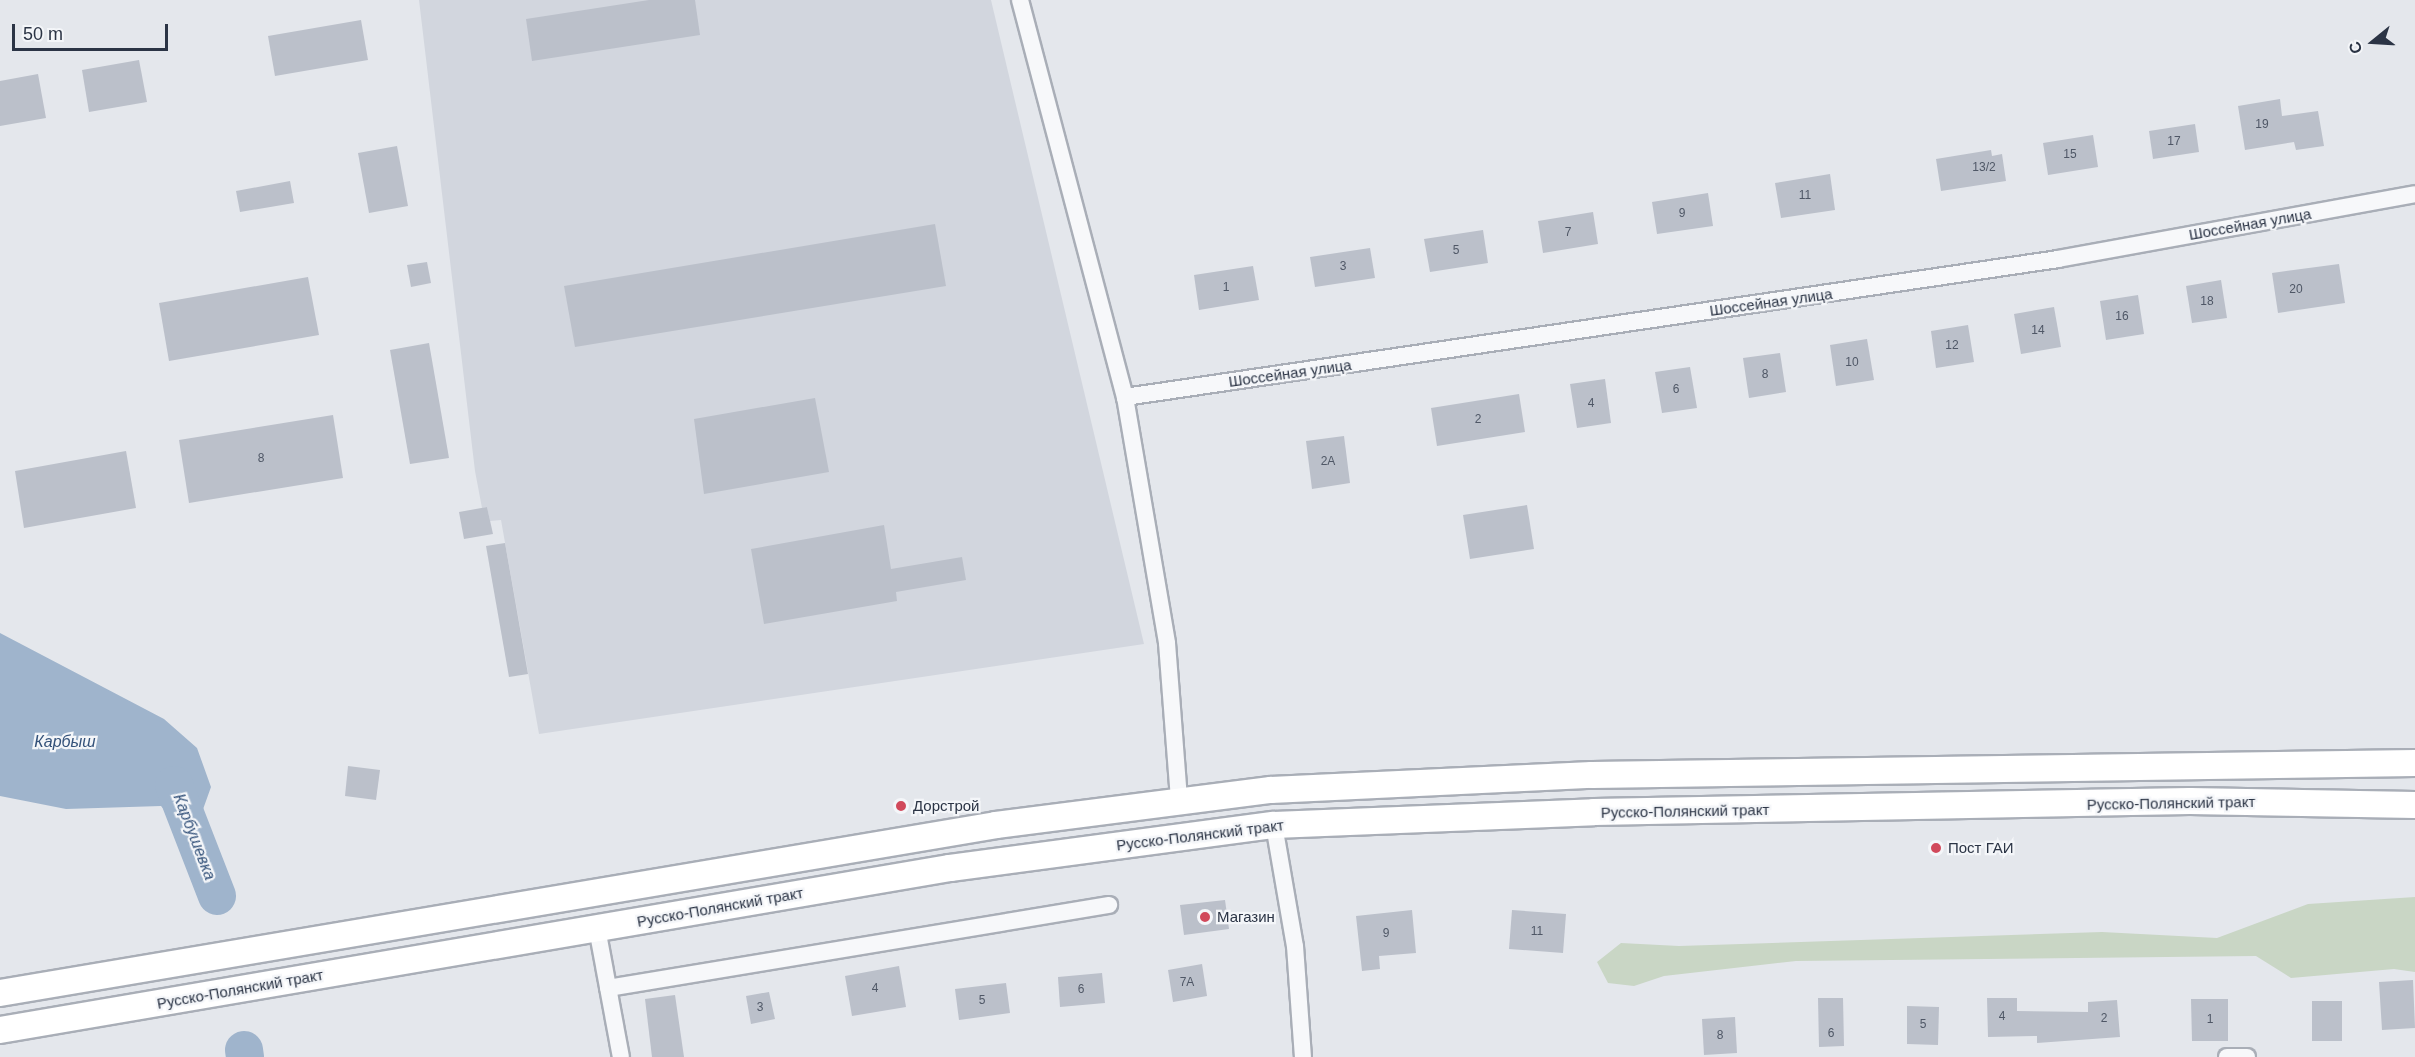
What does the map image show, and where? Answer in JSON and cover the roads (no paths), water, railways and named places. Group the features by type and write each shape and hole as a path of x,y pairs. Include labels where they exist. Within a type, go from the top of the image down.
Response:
{"main road":[{"path":"2384,764 2415,757"},
{"path":"0,993 581,893 1179,800 1271,790 1592,775 2415,763"},
{"path":"2318,802 2415,815"},
{"name":"Русско-Полянский тракт","path":"0,1030 950,868 1274,825 1594,812 2318,802 2415,805"}],"street":[{"path":"1020,0 1125,397 1167,643 1179,800"},
{"name":"Шоссейная улица","path":"1125,397 2058,260 2414,194"},
{"path":"1274,825 1295,946 1303,1057"},
{"path":"608,988 1109,904"},
{"path":"597,928 621,1057"},
{"path":"2227,1057 2247,1057"}],"water":[{"name":"Карбыш","path":"0,633 164,719 197,748 211,787 192,840 161,806 66,809 0,796"}],"waterway":[{"name":"Карбушевка","path":"174,785 217,896"},
{"name":"Карбушевка","path":"244,1050 245,1057"}],"place":[{"name":"Дорстрой","path":"901,806"},
{"name":"Пост ГАИ","path":"1936,848"},
{"name":"Магазин","path":"1205,917"}]}
